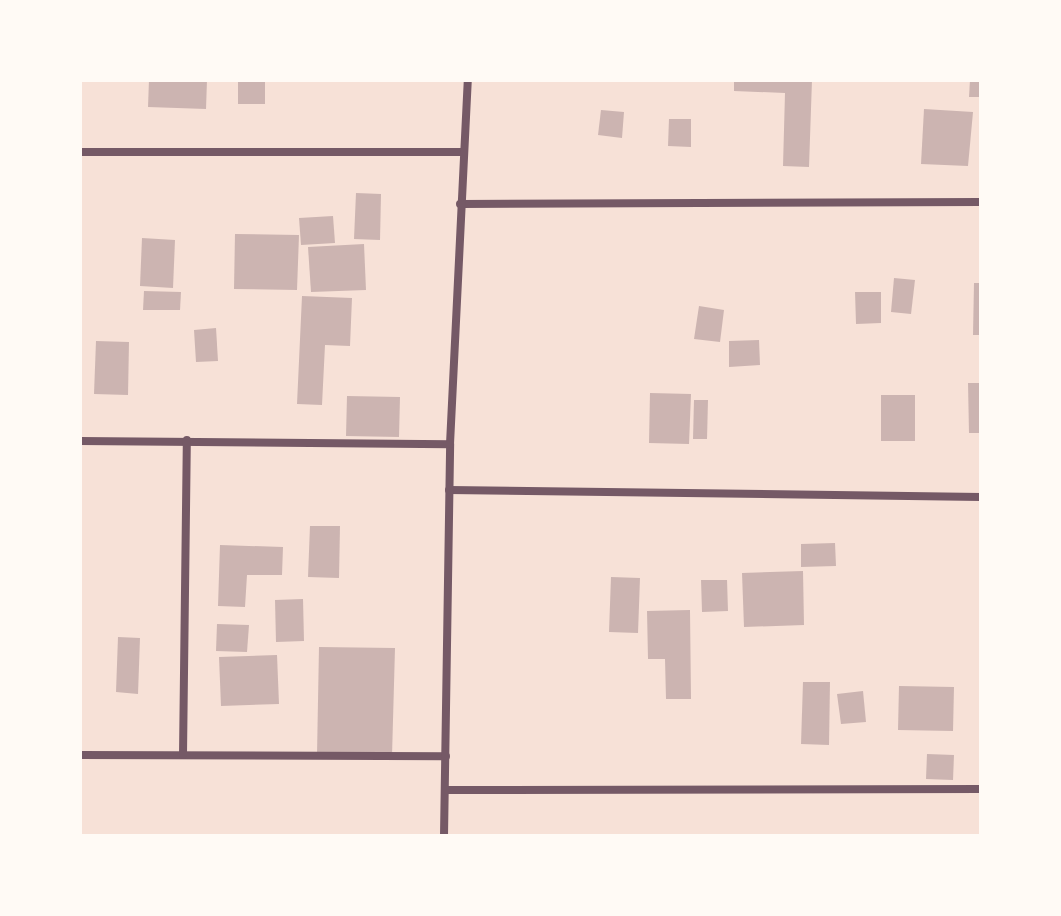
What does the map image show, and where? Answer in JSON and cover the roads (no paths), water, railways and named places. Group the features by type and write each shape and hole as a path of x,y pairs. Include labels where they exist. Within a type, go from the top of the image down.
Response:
{"street":[{"path":"444,836 450,444 468,80"},
{"path":"80,152 464,152"},
{"path":"460,204 981,202"},
{"path":"183,755 187,440"},
{"path":"80,441 450,444"},
{"path":"449,490 981,497"},
{"path":"80,755 446,756"},
{"path":"445,790 981,789"}]}
